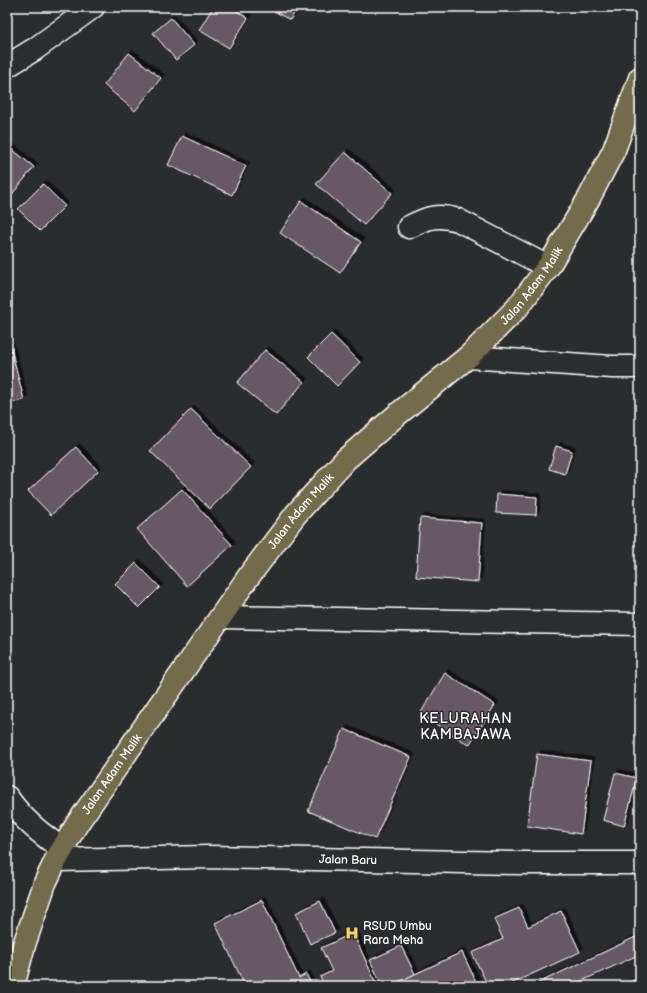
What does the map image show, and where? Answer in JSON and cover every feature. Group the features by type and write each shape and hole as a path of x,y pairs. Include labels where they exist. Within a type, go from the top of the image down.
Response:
{"highway":[{"name":"Jalan Adam Malik","path":"13,986 31,924 45,883 59,854 77,824 249,576 296,514 344,460 468,357 517,308 548,267 589,198 614,150 640,78"}],"street":[{"path":"7,66 34,49 92,7"},
{"path":"409,227 425,218 446,216 458,220 548,267"},
{"path":"468,357 612,367 640,367"},
{"path":"221,617 640,624"},
{"path":"7,797 18,812 59,854"},
{"name":"Jalan Baru","path":"59,854 521,863 640,862"}],"building":[{"path":"213,7 230,7 248,18 229,48 199,30"},
{"path":"267,7 298,7 290,20"},
{"path":"171,18 194,45 176,60 153,33"},
{"path":"129,53 161,78 135,111 104,85"},
{"path":"182,136 246,166 232,195 168,165"},
{"path":"7,145 34,167 9,198 7,196"},
{"path":"345,152 392,193 364,225 316,184"},
{"path":"43,184 65,206 40,231 18,209"},
{"path":"301,201 361,242 340,273 280,233"},
{"path":"7,333 24,400 7,404"},
{"path":"331,334 360,362 337,386 308,357"},
{"path":"265,350 304,382 276,415 237,383"},
{"path":"191,409 251,467 210,509 150,451"},
{"path":"556,446 572,451 565,474 549,469"},
{"path":"76,447 98,471 51,515 28,491"},
{"path":"182,489 232,545 187,586 137,529"},
{"path":"497,494 537,497 536,515 496,513"},
{"path":"420,518 482,523 478,582 416,577"},
{"path":"136,563 160,587 139,608 115,584"},
{"path":"445,673 495,705 469,745 420,714"},
{"path":"344,729 411,757 375,839 308,811"},
{"path":"537,754 591,761 581,834 527,826"},
{"path":"615,773 637,778 624,826 603,820"},
{"path":"262,900 299,978 306,974 312,986 245,986 215,923"},
{"path":"320,901 335,933 310,944 296,913"},
{"path":"519,908 528,927 561,911 580,952 506,986 488,986 472,953 503,939 494,919"},
{"path":"353,933 376,983 369,986 325,986 320,977 332,971 321,948"},
{"path":"640,935 640,954 571,986 532,986"},
{"path":"401,946 415,974 390,986 382,986 370,960"},
{"path":"462,952 478,986 390,986 415,974"},
{"path":"640,977 640,986 621,986"}],"place":[{"name":"RSUD Umbu Rara Meha","path":"352,933"}],"district":[{"name":"KELURAHAN KAMBAJAWA","path":"466,726"}]}
